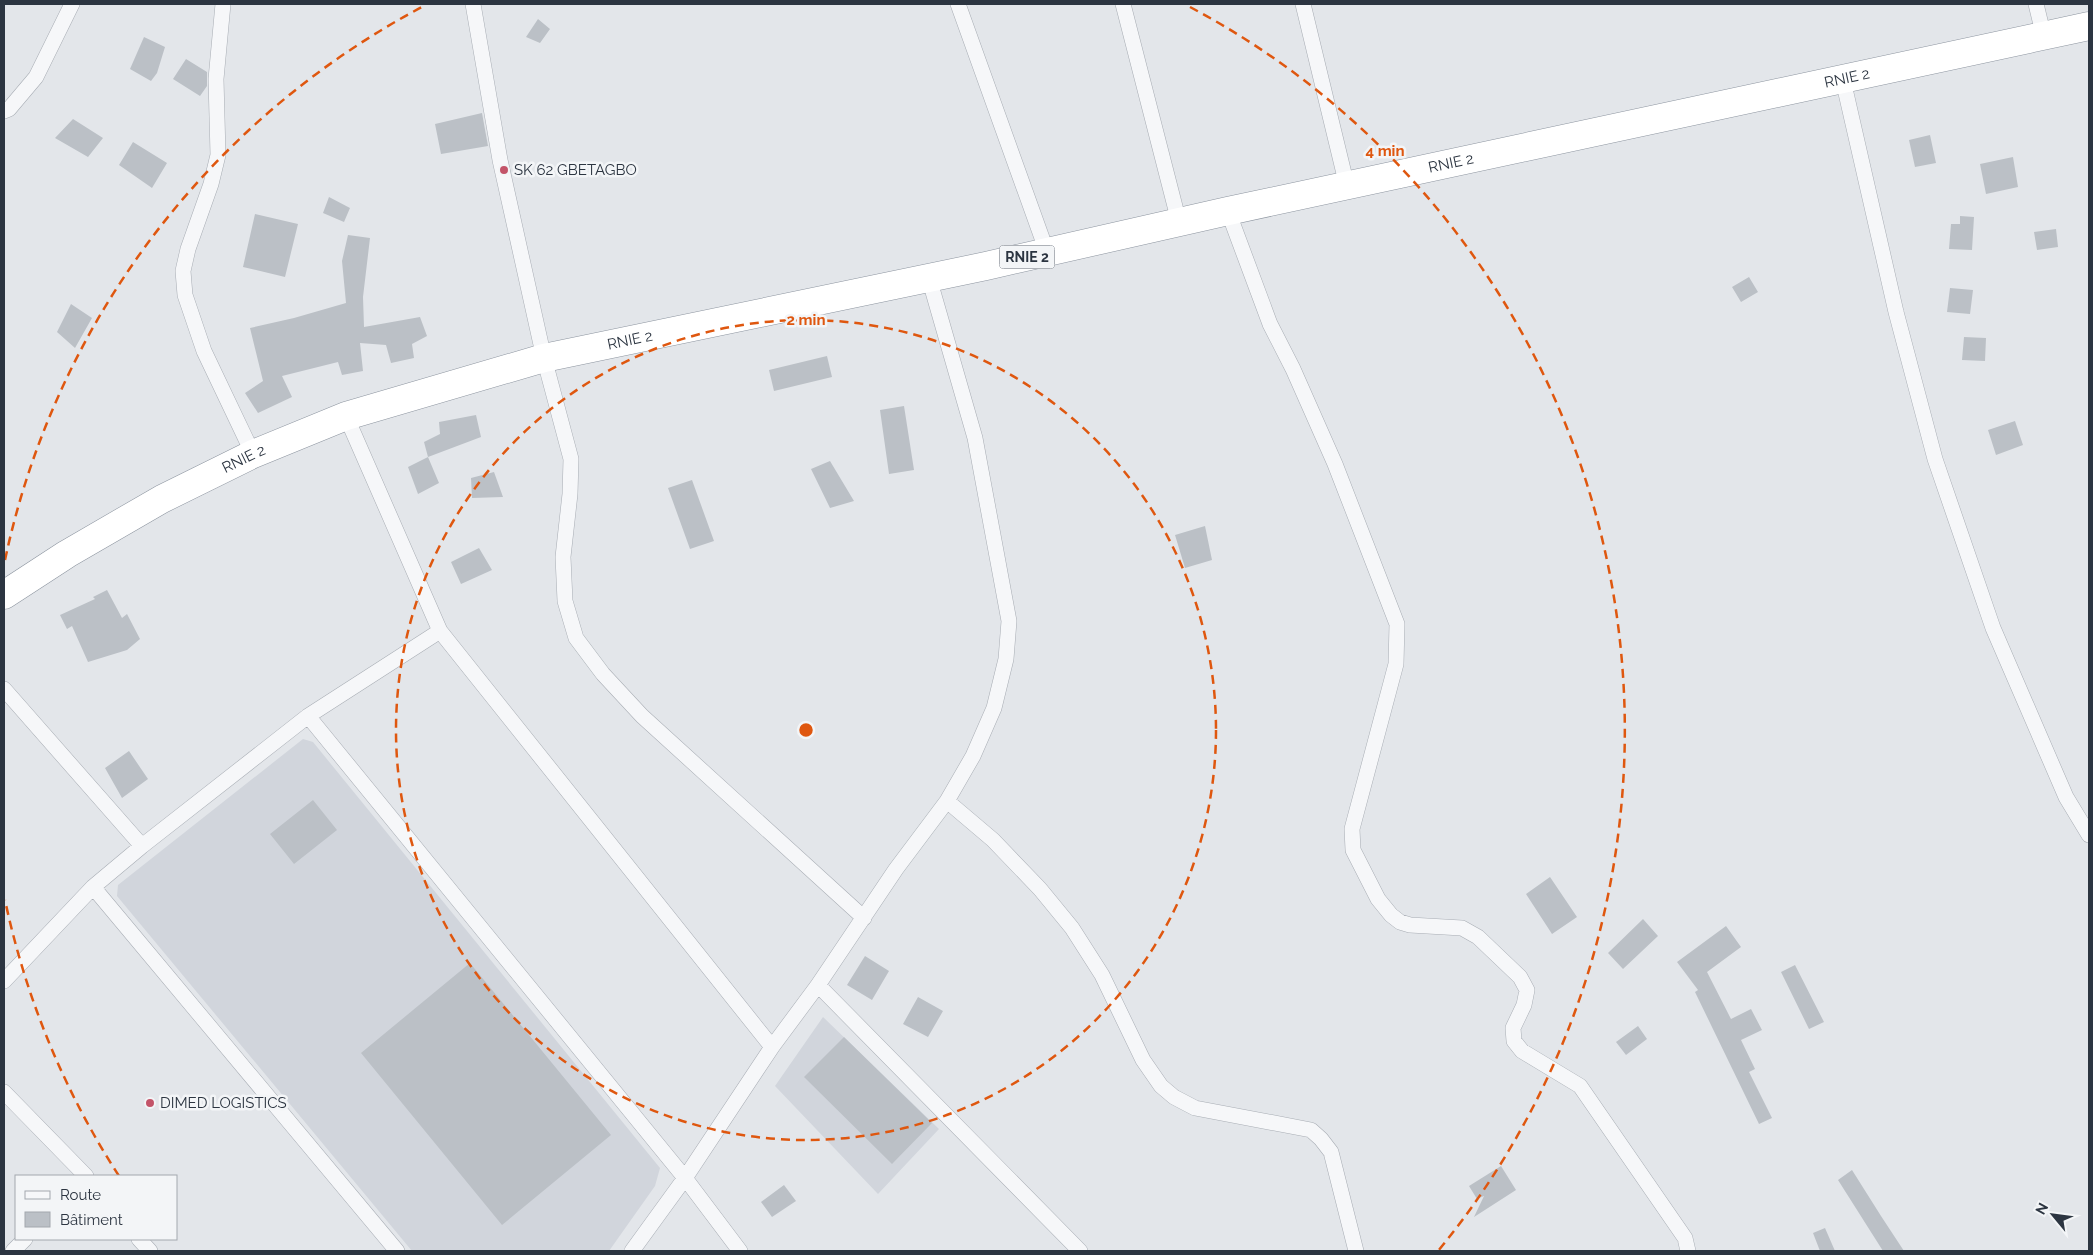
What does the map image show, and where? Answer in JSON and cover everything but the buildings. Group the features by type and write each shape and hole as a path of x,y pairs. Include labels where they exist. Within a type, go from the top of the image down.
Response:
{"highway":[{"name":"RNIE 2","path":"4,595 67,554 162,499 253,454 346,416 544,358 929,278 1228,211 2089,26"}],"street":[{"path":"4,111 9,109 36,77 72,4"},
{"path":"223,4 216,79 218,155 211,184 188,249 183,270 184,294 204,351 253,454"},
{"path":"473,4 500,160 544,358 571,459 570,494 563,556 565,601 576,638 603,674 642,716 864,918"},
{"path":"958,4 1047,252"},
{"path":"1123,4 1180,222"},
{"path":"1303,4 1347,186"},
{"path":"2036,4 2044,36"},
{"path":"1843,80 1896,312 1935,459 1992,628 2066,797 2089,835"},
{"path":"1228,211 1267,314 1335,464 1397,624 1396,664 1352,829 1353,850 1378,899 1400,922 1410,925 1462,928 1478,937 1520,977 1527,990 1524,1005 1513,1028 1514,1041 1522,1051 1580,1086 1685,1238 1688,1251"},
{"path":"632,1251 685,1178 772,1047 818,985 896,870 947,801 973,756 994,708 1006,660 1009,621 975,438 929,278"},
{"path":"346,416 440,631 772,1047"},
{"path":"4,981 93,887 142,846 308,716 440,631"},
{"path":"4,689 142,846"},
{"path":"308,716 685,1178 740,1251"},
{"path":"947,801 993,840 1040,889 1072,928 1102,975 1143,1060 1161,1086 1174,1097 1195,1108 1311,1130 1321,1139 1331,1152 1356,1251"},
{"path":"93,887 397,1251"},
{"path":"818,985 1080,1251"},
{"path":"4,1092 84,1175"},
{"path":"12,1251 24,1240"},
{"path":"141,1240 150,1251"}],"shaded area":[{"path":"303,739 313,742 660,1168 655,1186 609,1251 412,1251 117,896 118,885"},
{"path":"823,1017 939,1129 878,1194 775,1086"}],"place":[{"name":"SK 62 GBETAGBO","path":"504,170"},
{"name":"DIMED LOGISTICS","path":"150,1103"}]}
